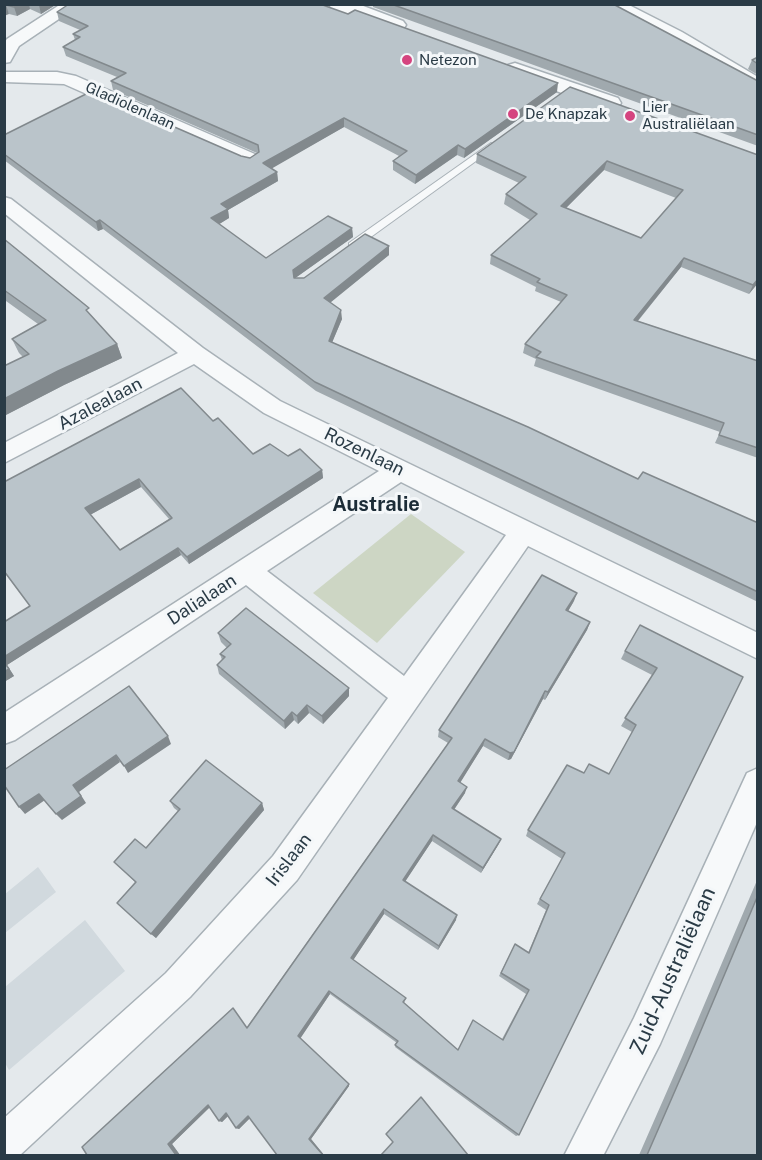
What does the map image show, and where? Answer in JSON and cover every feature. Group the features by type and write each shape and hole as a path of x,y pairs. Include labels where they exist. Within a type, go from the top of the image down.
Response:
{"street":[{"path":"4,58 13,43 54,14 73,4"},
{"path":"338,4 411,31"},
{"path":"614,4 676,36 758,85"},
{"path":"496,62 566,93 626,109"},
{"name":"Gladiolenlaan","path":"4,77 57,76 70,80 250,159"},
{"name":"Rozenlaan","path":"4,203 195,354 272,407 758,648"},
{"name":"Azalealaan","path":"4,454 195,354"},
{"name":"Dalialaan","path":"4,730 400,470"},
{"name":"Irislaan","path":"4,1144 178,985 285,868 523,532"},
{"path":"246,570 407,696"},
{"name":"Zuid-Australiëlaan","path":"583,1155 647,1030 758,783"}],"lane":[{"path":"348,249 503,138"}],"shaded area":[{"path":"38,867 56,892 5,933 5,894"},
{"path":"85,920 125,971 9,1070 5,1063 5,987"}],"green space":[{"path":"411,514 465,552 377,643 313,593"}],"building":[{"path":"4,4 20,4 14,7 4,6"},
{"path":"69,4 320,4 348,14 355,10 558,83 465,149 458,145 416,175 393,161 407,151 344,118 263,163 277,172 221,204 228,209 211,218 266,258 328,216 352,228 293,270 294,278 304,278 365,234 389,246 324,298 341,310 329,341 528,427 638,479 643,472 756,522 758,520 758,592 315,382 100,220 96,222 4,154 4,135 92,91 241,156 250,158 259,152 258,145 111,81 126,73 63,47 80,37 73,34 88,26 57,12"},
{"path":"391,4 613,4 758,81 758,135"},
{"path":"570,87 758,155 758,279 753,285 684,258 634,320 758,361 758,448 719,435 724,423 536,357 541,352 525,344 567,295 537,282 540,279 491,255 537,214 506,194 526,177 477,154","holes":["607,161 683,190 641,238 561,206"]},
{"path":"4,239 89,308 86,310 117,344 4,399 4,366 29,354 12,339 46,320 4,290"},
{"path":"181,388 213,421 218,418 253,454 270,444 288,456 300,449 322,470 187,557 178,548 4,657 4,622 30,606 4,571 4,482","holes":["139,479 172,518 120,550 85,508"]},
{"path":"542,575 577,593 566,610 590,622 548,692 545,691 514,752 510,753 485,739 458,781 467,787 452,808 501,839 483,868 433,835 403,880 457,915 439,946 384,909 351,958 406,998 403,1002 458,1050 473,1020 503,1040 529,990 501,973 515,944 529,953 549,905 540,899 565,853 528,830 567,765 584,773 589,764 609,774 636,725 625,718 657,668 625,651 640,625 743,677 519,1135 395,1045 398,1041 329,991 298,1036 349,1084 309,1139 323,1155 277,1155 248,1116 236,1128 226,1113 219,1121 208,1105 168,1144 176,1155 87,1155 82,1147 233,1008 247,1028 452,738 439,730"},
{"path":"246,608 349,688 322,716 307,705 297,716 292,712 284,721 217,665 225,657 220,654 231,644 218,633"},
{"path":"4,662 9,669 4,672"},
{"path":"129,686 168,736 124,766 116,755 73,785 81,796 56,814 39,794 19,807 4,785 4,770"},
{"path":"206,760 262,803 151,934 117,903 136,882 114,862 135,839 146,848 180,809 170,801"},
{"path":"758,895 758,1155 647,1155 691,1054"},
{"path":"421,1097 468,1155 381,1155 393,1142 386,1134"}],"place":[{"name":"Netezon","path":"407,60"},
{"name":"De Knapzak","path":"513,114"},
{"name":"Lier Australiëlaan","path":"630,116"}],"district":[{"name":"Australie","path":"376,505"}]}
